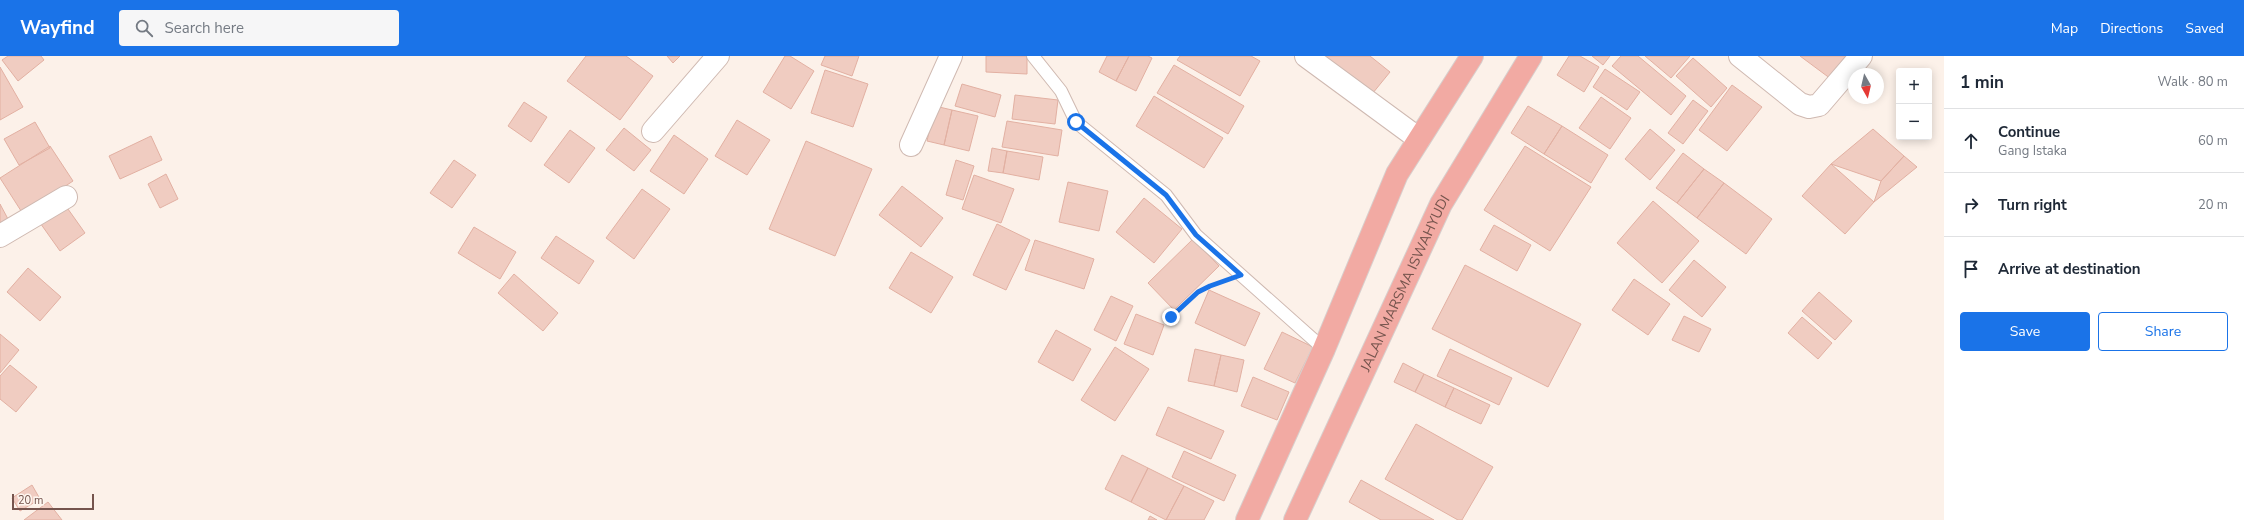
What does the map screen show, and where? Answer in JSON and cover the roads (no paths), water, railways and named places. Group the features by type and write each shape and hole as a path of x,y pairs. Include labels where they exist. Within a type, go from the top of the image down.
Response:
{"highway":[{"path":"1247,520 1324,349 1397,174 1472,56"},
{"name":"JALAN MARSMA ISWAHYUDI","path":"1295,520 1442,204 1531,56"}],"street":[{"path":"653,131 718,56"},
{"path":"911,145 951,56"},
{"path":"1306,56 1419,139"},
{"path":"1740,56 1800,104 1809,108 1818,105 1861,56"},
{"path":"0,236 66,197"}],"lane":[{"path":"1033,56 1061,91 1076,122 1166,195 1196,235 1324,349"}]}
